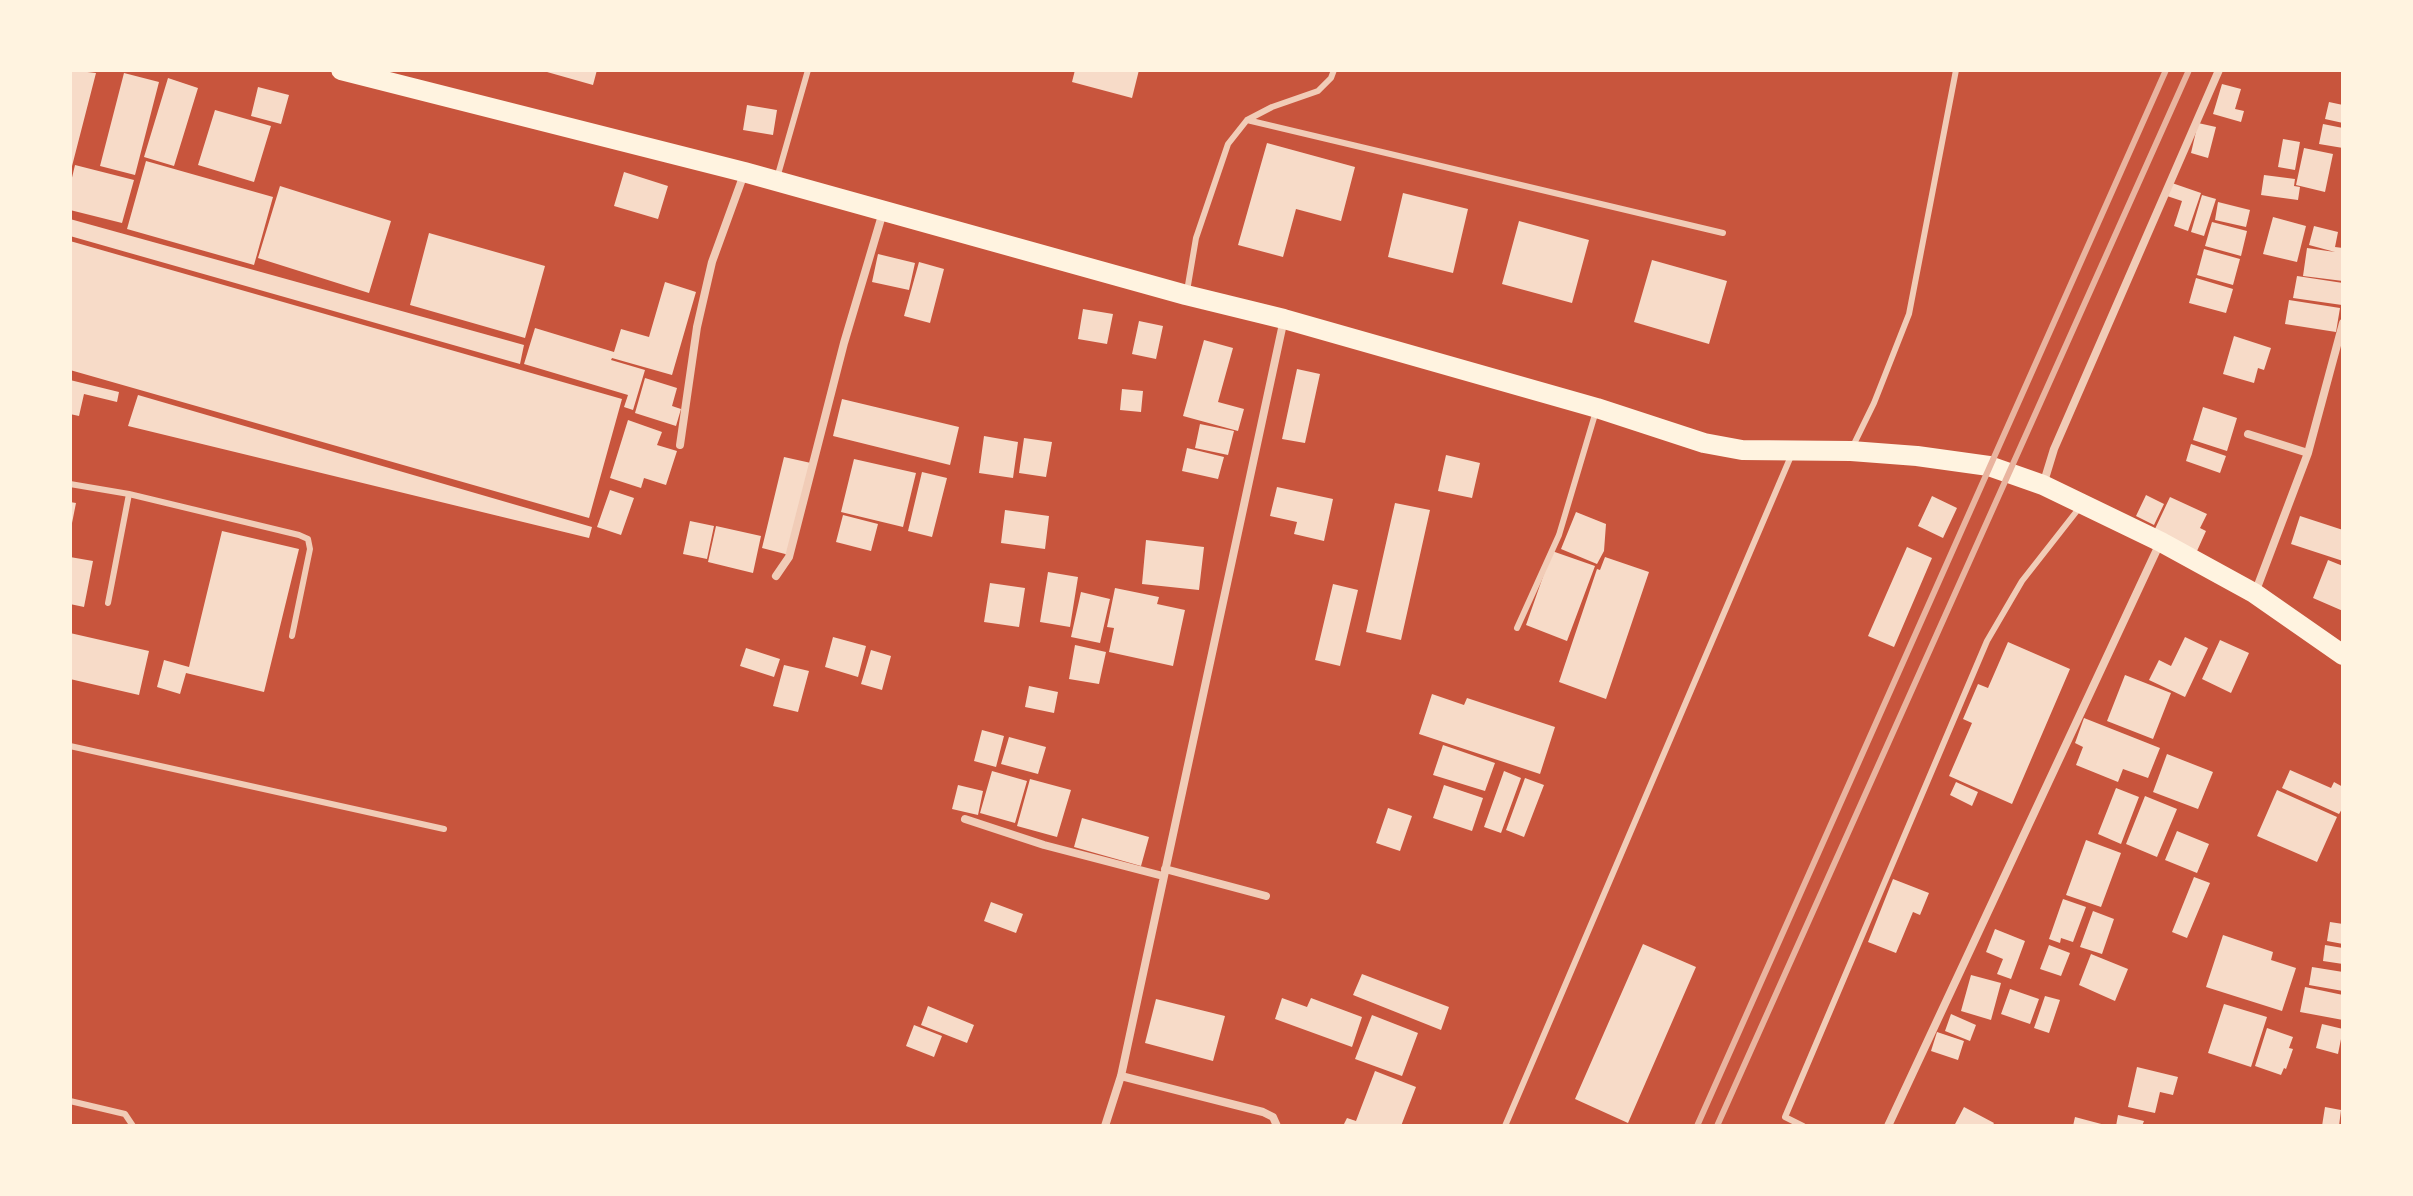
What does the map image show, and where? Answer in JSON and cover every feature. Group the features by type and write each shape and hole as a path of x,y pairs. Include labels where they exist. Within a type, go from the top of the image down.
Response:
{"main road":[{"path":"341,70 744,172 1186,295 1284,319 1597,408 1704,443 1742,450 1851,451 1917,456 1989,466 2043,485 2161,542 2254,593 2343,655"}],"street":[{"path":"2043,485 2054,449 2219,70"},
{"path":"680,445 697,327 712,262 744,172"},
{"path":"776,576 789,557 844,343 884,211"},
{"path":"1105,1126 1121,1076 1284,319"},
{"path":"2254,593 2308,453 2343,323"},
{"path":"2248,434 2308,453"},
{"path":"1888,1126 2161,542"},
{"path":"965,819 1044,845 1266,896"},
{"path":"1121,1076 1263,1112 1273,1117 1277,1126"}],"lane":[{"path":"776,182 808,70"},
{"path":"1186,295 1196,238 1228,144 1247,120 1272,107 1318,91 1331,78 1334,70"},
{"path":"1851,451 1874,403 1909,314 1956,70"},
{"path":"1247,120 1723,233"},
{"path":"1517,628 1559,535 1597,408"},
{"path":"1505,1126 1793,452"},
{"path":"70,484 129,494 308,539 310,549 292,636"},
{"path":"108,603 129,494"},
{"path":"1803,1126 1785,1117 1987,641 2022,581 2082,504"},
{"path":"70,746 444,829"},
{"path":"70,1101 125,1114 133,1126"}],"building":[{"path":"70,70 96,73 71,170 70,170"},
{"path":"540,70 597,70 593,85"},
{"path":"1075,70 1139,70 1132,98 1072,82"},
{"path":"124,73 159,82 135,175 100,166"},
{"path":"168,78 198,88 174,166 144,157"},
{"path":"2222,84 2241,89 2235,109 2244,111 2241,122 2213,114"},
{"path":"258,87 289,95 281,124 251,116"},
{"path":"2329,102 2343,105 2343,123 2325,119"},
{"path":"747,105 777,110 773,135 743,130"},
{"path":"215,110 271,126 254,182 198,165"},
{"path":"2198,123 2216,127 2208,158 2191,153"},
{"path":"2323,124 2343,128 2343,148 2319,144"},
{"path":"2283,139 2300,142 2295,170 2278,167"},
{"path":"1267,143 1355,167 1341,221 1296,209 1283,257 1238,245"},
{"path":"2304,148 2333,154 2325,192 2296,185"},
{"path":"146,161 273,197 254,265 127,229"},
{"path":"75,165 134,180 122,223 70,210 70,186"},
{"path":"624,172 668,186 658,219 614,206"},
{"path":"2264,175 2295,179 2294,186 2300,187 2298,200 2261,195"},
{"path":"2172,183 2201,193 2188,231 2174,226 2182,201 2167,196"},
{"path":"280,186 391,221 369,293 258,258"},
{"path":"1403,193 1468,209 1453,273 1388,257"},
{"path":"2202,195 2216,199 2204,236 2191,232"},
{"path":"2218,202 2250,210 2246,227 2215,220"},
{"path":"2273,217 2306,226 2297,262 2263,254"},
{"path":"70,219 524,345 520,364 70,236"},
{"path":"1519,221 1589,240 1572,303 1502,284"},
{"path":"2212,222 2247,231 2241,256 2205,246"},
{"path":"2314,226 2338,232 2335,247 2343,248 2343,281 2303,276 2307,248 2335,252 2309,245"},
{"path":"429,233 545,266 525,338 410,305"},
{"path":"70,241 622,399 589,518 70,370"},
{"path":"2204,249 2240,259 2233,285 2197,275"},
{"path":"878,254 915,263 909,290 872,282"},
{"path":"1652,260 1727,281 1709,344 1634,322"},
{"path":"919,262 944,269 930,323 904,316"},
{"path":"2297,276 2343,283 2342,305 2293,298"},
{"path":"2196,278 2233,289 2226,313 2189,303"},
{"path":"665,282 696,292 672,375 611,360 645,370 633,410 624,407 628,395 524,364 535,328 614,352 621,329 649,337"},
{"path":"2289,300 2340,308 2336,332 2285,324"},
{"path":"1083,309 1113,314 1107,344 1078,339"},
{"path":"1139,321 1163,326 1156,359 1132,354"},
{"path":"2234,336 2271,348 2264,370 2258,368 2254,383 2223,374"},
{"path":"1204,340 1233,348 1218,402 1244,409 1238,431 1183,416"},
{"path":"1297,369 1320,374 1305,443 1282,439"},
{"path":"645,378 677,388 672,406 681,409 676,426 635,413"},
{"path":"70,380 119,392 117,402 84,394 79,416 70,414"},
{"path":"1122,389 1143,391 1141,412 1120,410"},
{"path":"138,395 592,527 589,538 128,426"},
{"path":"842,399 959,427 950,465 833,436"},
{"path":"2203,407 2237,418 2227,451 2193,440"},
{"path":"628,420 662,432 657,445 677,451 666,485 644,478 641,488 610,478"},
{"path":"1200,424 1234,431 1228,455 1195,448"},
{"path":"984,436 1018,442 1013,478 979,473"},
{"path":"1024,438 1052,442 1046,477 1019,473"},
{"path":"2191,444 2226,456 2220,473 2186,461"},
{"path":"1187,448 1224,457 1218,479 1182,471"},
{"path":"1446,455 1480,463 1472,498 1438,491"},
{"path":"784,457 811,463 789,555 762,548"},
{"path":"854,459 916,473 903,527 841,512"},
{"path":"922,472 947,478 932,537 908,531"},
{"path":"1277,487 1333,499 1324,541 1294,534 1297,522 1270,516"},
{"path":"610,490 634,498 621,535 597,527"},
{"path":"2146,495 2164,504 2154,525 2136,516"},
{"path":"1932,496 1957,508 1943,538 1918,526"},
{"path":"2170,497 2207,514 2200,528 2206,531 2197,551 2154,531"},
{"path":"70,502 76,503 71,528 70,528"},
{"path":"1395,503 1430,510 1401,640 1366,632"},
{"path":"1005,510 1049,516 1045,549 1001,543"},
{"path":"1576,512 1606,524 1604,551 1597,564 1561,549"},
{"path":"843,515 878,524 871,551 836,542"},
{"path":"2300,516 2343,530 2343,561 2291,544"},
{"path":"690,521 714,526 707,559 683,554"},
{"path":"716,526 761,536 753,573 708,562"},
{"path":"222,531 299,549 264,692 186,673 180,694 157,687 164,660 189,667"},
{"path":"1146,540 1204,547 1199,590 1142,584"},
{"path":"1907,547 1932,558 1894,647 1868,636"},
{"path":"1552,551 1595,566 1567,641 1526,625"},
{"path":"70,557 93,561 84,607 70,604"},
{"path":"1605,557 1649,572 1606,699 1559,682 1597,569 1600,570"},
{"path":"2328,560 2343,566 2343,611 2313,598"},
{"path":"1048,572 1078,577 1070,627 1040,622"},
{"path":"990,583 1025,588 1019,627 984,622"},
{"path":"1333,584 1358,590 1340,666 1315,660"},
{"path":"1115,588 1159,597 1157,604 1185,610 1173,666 1109,652 1114,628 1107,627"},
{"path":"1081,592 1110,599 1100,643 1071,637"},
{"path":"70,633 149,651 139,695 70,679"},
{"path":"833,637 866,646 858,677 825,667"},
{"path":"2185,637 2208,648 2185,697 2149,680 2159,660 2171,666"},
{"path":"2220,640 2249,653 2231,693 2202,679"},
{"path":"2008,642 2070,669 2012,804 1949,776 1972,723 1963,719 1978,684 1988,688"},
{"path":"1075,645 1106,652 1099,684 1069,679"},
{"path":"746,648 780,659 774,677 740,666"},
{"path":"871,650 891,656 882,690 861,684"},
{"path":"784,665 809,671 798,712 773,706"},
{"path":"2125,675 2171,693 2153,739 2107,721"},
{"path":"1029,686 1058,692 1054,713 1025,707"},
{"path":"1432,694 1464,705 1467,698 1555,727 1540,774 1419,734"},
{"path":"2084,718 2160,748 2148,778 2123,769 2118,782 2076,765 2083,747 2075,743"},
{"path":"982,730 1004,736 996,767 974,761"},
{"path":"1009,737 1046,747 1038,774 1001,764"},
{"path":"1443,745 1495,763 1485,791 1433,775"},
{"path":"2167,754 2213,772 2198,809 2153,792"},
{"path":"2290,770 2331,788 2334,782 2343,787 2343,807 2339,814 2282,788"},
{"path":"992,771 1027,781 1015,823 980,813"},
{"path":"1504,771 1521,778 1501,833 1484,827"},
{"path":"1525,778 1544,785 1524,837 1506,830"},
{"path":"1030,779 1071,790 1057,837 1017,826"},
{"path":"1956,782 1978,792 1972,806 1950,795"},
{"path":"958,785 983,791 978,815 952,809"},
{"path":"1444,785 1483,798 1472,831 1433,818"},
{"path":"2116,788 2139,797 2121,844 2098,834"},
{"path":"2277,790 2337,817 2317,862 2257,836"},
{"path":"2145,796 2177,809 2157,857 2126,844"},
{"path":"1388,808 1412,816 1400,851 1376,843"},
{"path":"1082,818 1149,837 1141,866 1074,847"},
{"path":"2177,831 2209,844 2197,873 2165,860"},
{"path":"2086,840 2121,853 2101,907 2066,895"},
{"path":"2194,877 2210,883 2187,938 2172,932"},
{"path":"1893,879 1929,893 1920,915 1913,912 1896,953 1868,942"},
{"path":"2063,899 2086,907 2073,942 2061,938 2060,943 2049,939"},
{"path":"991,902 1023,914 1016,933 984,921"},
{"path":"2093,911 2114,919 2102,954 2080,947"},
{"path":"2330,922 2343,924 2343,944 2327,941"},
{"path":"1995,929 2025,941 2011,979 1997,974 2003,959 1986,952"},
{"path":"2223,935 2273,952 2271,960 2296,968 2282,1011 2206,987"},
{"path":"1643,944 1696,967 1628,1123 1575,1099"},
{"path":"2049,945 2070,953 2061,976 2040,969"},
{"path":"2325,945 2343,948 2343,964 2323,961"},
{"path":"2091,954 2128,969 2115,1001 2079,985"},
{"path":"2312,967 2343,972 2343,991 2309,985"},
{"path":"1362,974 1449,1007 1441,1030 1353,995"},
{"path":"1971,975 2001,983 1991,1020 1961,1011"},
{"path":"2305,987 2343,995 2343,1020 2300,1012"},
{"path":"2010,989 2039,999 2030,1024 2001,1014"},
{"path":"2045,996 2060,1000 2049,1033 2034,1028"},
{"path":"1282,998 1307,1007 1311,998 1362,1017 1352,1047 1275,1019"},
{"path":"1156,999 1225,1016 1213,1061 1145,1043"},
{"path":"2224,1004 2267,1017 2251,1067 2208,1053"},
{"path":"928,1006 974,1025 967,1043 921,1025"},
{"path":"1951,1014 1976,1025 1970,1041 1945,1031"},
{"path":"1372,1015 1418,1033 1402,1076 1355,1059"},
{"path":"2322,1024 2343,1029 2338,1054 2316,1048"},
{"path":"914,1025 942,1036 934,1057 906,1046"},
{"path":"2267,1028 2293,1037 2289,1048 2293,1049 2281,1075 2255,1066"},
{"path":"1937,1032 1964,1041 1958,1060 1931,1051"},
{"path":"2137,1067 2178,1077 2173,1095 2160,1092 2155,1113 2128,1107"},
{"path":"1375,1071 1416,1087 1401,1126 1343,1126 1347,1118 1356,1121"},
{"path":"1964,1107 1994,1123 1992,1126 1954,1126"},
{"path":"2325,1107 2341,1110 2339,1126 2322,1126"},
{"path":"2118,1115 2144,1121 2142,1126 2116,1126"},
{"path":"2075,1117 2105,1125 2105,1126 2073,1126"}],"railway":[{"path":"1697,1126 2166,70"},
{"path":"1717,1126 2189,70"}]}
